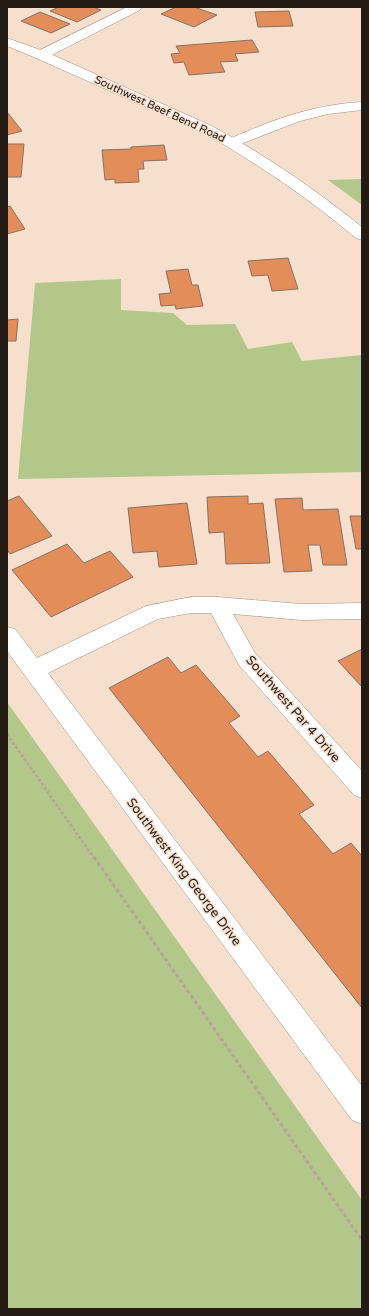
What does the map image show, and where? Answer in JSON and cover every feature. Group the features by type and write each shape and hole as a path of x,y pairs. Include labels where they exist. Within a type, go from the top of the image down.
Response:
{"street":[{"path":"41,55 136,7"},
{"name":"Southwest Beef Bend Road","path":"7,42 41,55 187,119 233,143 301,187 362,235"},
{"path":"233,143 275,123 303,114 329,109 362,106"},
{"path":"33,670 154,612 191,605 217,605 300,612 362,611"},
{"name":"Southwest Par 4 Drive","path":"217,605 247,659 362,788"},
{"name":"Southwest King George Drive","path":"7,635 362,1110"}],"path":[{"path":"7,734 362,1240"}],"green space":[{"path":"362,179 362,205 328,180"},
{"path":"121,279 121,310 173,313 187,325 235,324 248,349 292,342 302,361 362,355 362,472 18,479 35,283"},
{"path":"7,702 362,1200 362,1309 7,1309"}],"building":[{"path":"59,7 93,7 101,10 77,22 50,11"},
{"path":"176,7 194,7 217,15 194,27 161,14"},
{"path":"289,11 293,26 258,27 255,12"},
{"path":"40,12 70,24 51,33 21,21"},
{"path":"252,40 259,52 235,54 238,61 220,62 225,72 189,75 184,62 174,63 171,54 180,53 176,46"},
{"path":"7,112 22,131 7,135"},
{"path":"7,144 24,144 21,177 7,177"},
{"path":"164,145 167,160 143,161 144,169 138,169 139,182 115,183 115,179 105,180 102,150 131,149 131,147"},
{"path":"10,206 25,229 7,234 7,207"},
{"path":"288,258 298,289 272,291 268,275 252,276 248,261"},
{"path":"188,269 192,285 198,285 203,306 176,309 175,305 161,306 159,294 171,293 166,271"},
{"path":"18,319 16,341 7,341 7,320"},
{"path":"19,496 52,536 10,554 7,549 7,501"},
{"path":"248,496 248,504 263,503 270,563 226,564 224,532 209,533 207,497"},
{"path":"302,498 303,510 338,509 347,565 323,565 320,545 308,545 312,571 284,572 275,499"},
{"path":"187,503 197,564 159,567 157,551 133,553 128,508"},
{"path":"350,516 362,516 362,549 356,549"},
{"path":"67,544 84,563 110,551 133,577 51,617 12,570"},
{"path":"362,649 362,687 338,661"},
{"path":"168,657 181,673 196,665 240,716 229,723 258,757 268,751 314,805 299,814 333,854 351,843 362,856 362,1008 109,688"}]}
